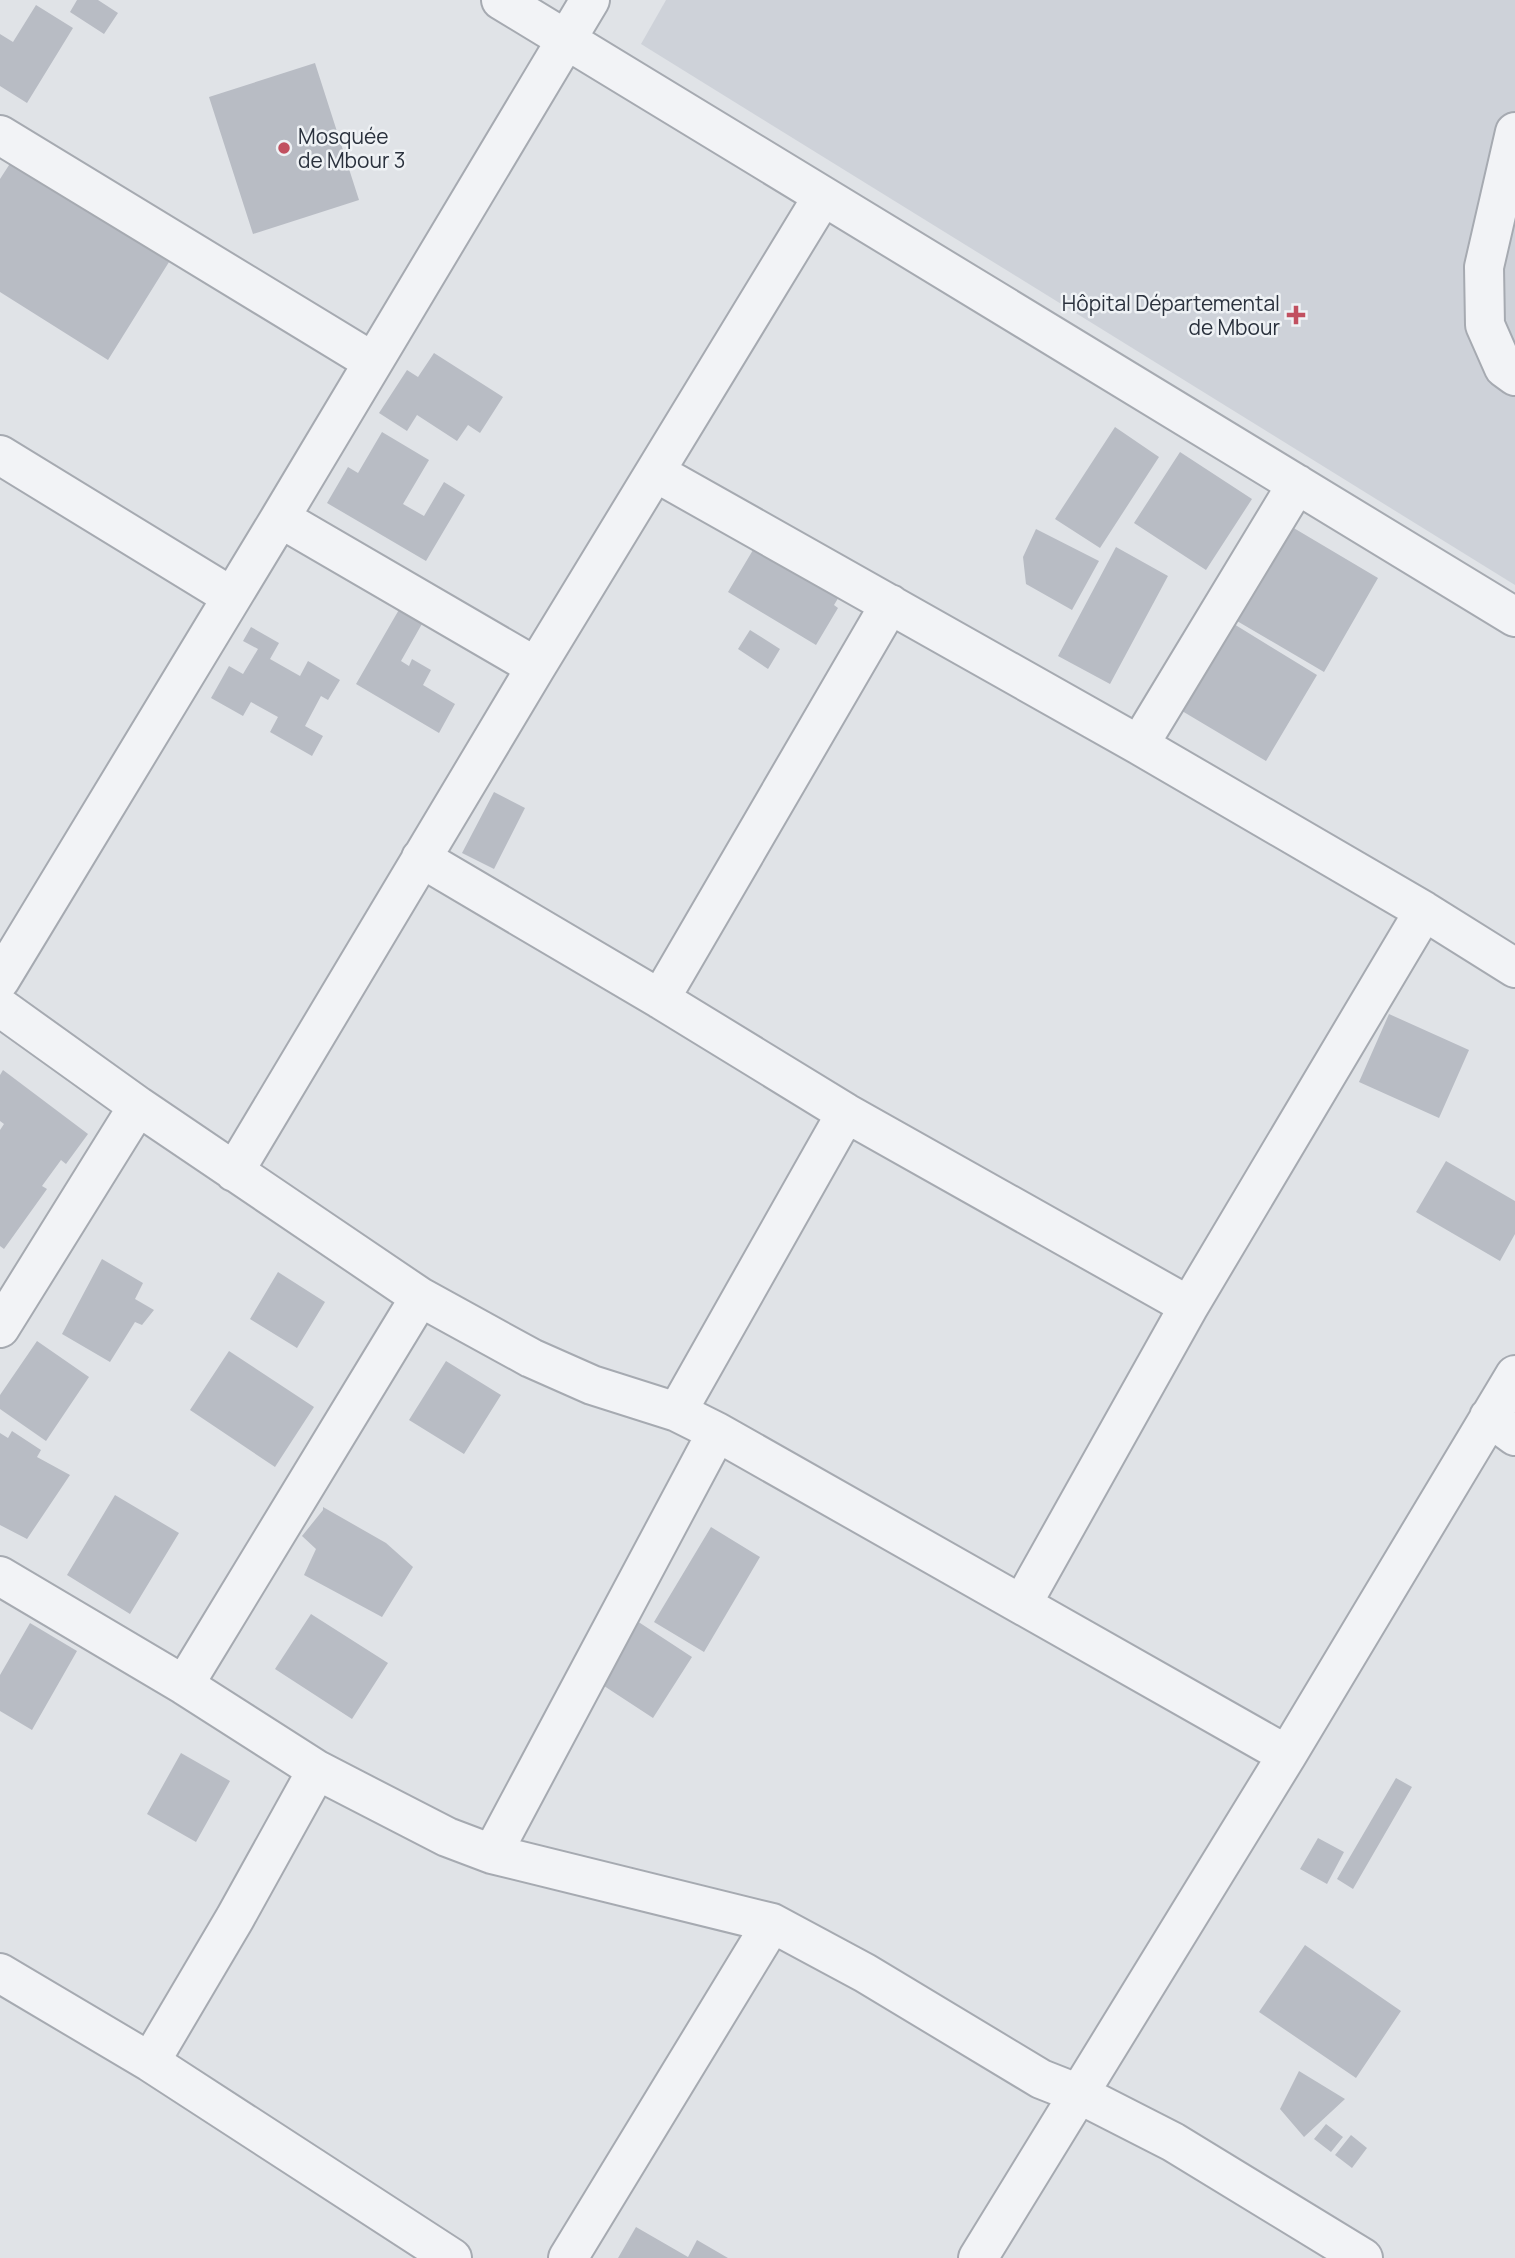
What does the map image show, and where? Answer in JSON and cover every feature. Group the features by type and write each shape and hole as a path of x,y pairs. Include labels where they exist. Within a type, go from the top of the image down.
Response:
{"street":[{"path":"501,0 1515,617"},
{"path":"0,980 281,518 590,0"},
{"path":"1515,131 1484,267 1484,279 1485,325 1504,368 1515,376"},
{"path":"0,135 373,362"},
{"path":"234,1172 536,667 823,196"},
{"path":"0,455 232,597"},
{"path":"655,472 1139,745 1424,911 1515,968"},
{"path":"1139,745 1297,484"},
{"path":"281,518 536,667"},
{"path":"660,999 890,604"},
{"path":"421,858 846,1113 1189,1306"},
{"path":"1022,1604 1189,1306 1424,911"},
{"path":"0,1007 138,1106 420,1297 531,1358 592,1385 677,1412 717,1432 1287,1755"},
{"path":"0,1328 138,1106"},
{"path":"677,1412 846,1113"},
{"path":"184,1685 420,1297"},
{"path":"978,2258 1287,1755 1502,1426 1515,1375"},
{"path":"492,1854 717,1432"},
{"path":"0,1576 184,1685 317,1770 410,1819 492,1854 772,1923 865,1973 1041,2079 1079,2094 1174,2142 1363,2258"},
{"path":"150,2062 235,1918 317,1770"},
{"path":"568,2258 772,1923"},
{"path":"0,1973 150,2062 452,2258"}],"shaded area":[{"name":"Hôpital Départemental de Mbour","path":"666,0 1515,0 1515,585 641,44"}],"building":[{"path":"77,0 98,0 118,13 104,34 70,12"},
{"path":"36,5 73,28 27,103 0,86 0,34 13,42"},
{"name":"Mosquée de Mbour 3","path":"315,63 359,200 253,234 209,97"},
{"path":"11,162 169,262 108,360 0,292 0,179"},
{"path":"434,353 503,397 480,433 468,425 457,441 417,415 407,431 379,413 407,370 418,377"},
{"path":"1115,427 1159,457 1100,548 1055,519"},
{"path":"382,432 429,460 403,504 424,516 444,482 465,495 426,561 327,503 348,467 358,473"},
{"path":"1180,452 1252,499 1206,570 1134,523"},
{"path":"1292,527 1378,578 1324,672 1237,621"},
{"path":"1036,529 1099,561 1072,610 1026,584 1023,557"},
{"path":"758,532 846,585 834,605 838,608 816,645 728,592 753,550 749,548"},
{"path":"1116,547 1168,576 1110,684 1058,656"},
{"path":"404,601 427,615 401,661 409,666 412,659 431,670 423,685 455,704 439,733 356,684"},
{"path":"1229,621 1317,675 1266,761 1177,708"},
{"path":"251,627 279,643 270,659 300,676 308,661 340,680 328,700 321,696 305,726 323,736 312,756 270,732 278,717 251,702 243,716 211,698 229,666 243,674 258,649 243,641"},
{"path":"750,630 780,649 768,669 738,649"},
{"path":"494,792 525,808 494,869 462,853"},
{"path":"1389,1014 1469,1050 1439,1118 1359,1082"},
{"path":"3,1070 88,1134 66,1164 61,1160 42,1186 47,1189 4,1249 0,1246 0,1130 4,1124 0,1121 0,1075"},
{"path":"1446,1161 1515,1201 1515,1234 1500,1261 1416,1212"},
{"path":"102,1259 143,1283 135,1299 154,1310 142,1325 135,1322 110,1362 62,1334"},
{"path":"278,1272 325,1302 297,1348 250,1319"},
{"path":"37,1341 89,1377 46,1441 0,1409 0,1395"},
{"path":"229,1351 314,1407 275,1467 190,1410"},
{"path":"446,1361 501,1395 464,1454 409,1420"},
{"path":"12,1431 41,1450 37,1457 70,1475 27,1539 0,1525 0,1433 8,1438"},
{"path":"115,1495 179,1533 130,1614 67,1575"},
{"path":"323,1507 386,1543 413,1567 382,1617 304,1575 316,1549 302,1536"},
{"path":"711,1527 760,1557 704,1652 654,1622"},
{"path":"311,1614 388,1663 352,1719 275,1669"},
{"path":"637,1621 692,1657 653,1718 598,1682"},
{"path":"30,1623 77,1651 32,1730 0,1711 0,1675"},
{"path":"181,1753 230,1781 196,1842 147,1814"},
{"path":"1396,1778 1412,1787 1353,1889 1337,1879"},
{"path":"1318,1838 1344,1852 1327,1884 1300,1869"},
{"path":"1305,1945 1401,2011 1356,2078 1259,2012"},
{"path":"1299,2071 1345,2099 1304,2137 1280,2109"},
{"path":"1326,2124 1343,2137 1331,2152 1314,2139"},
{"path":"1351,2135 1367,2148 1352,2168 1335,2155"},
{"path":"636,2227 688,2257 697,2240 728,2258 618,2258"}],"place":[{"name":"Mosquée de Mbour 3","path":"284,148"},
{"name":"Hôpital Départemental de Mbour","path":"1296,315"}]}
